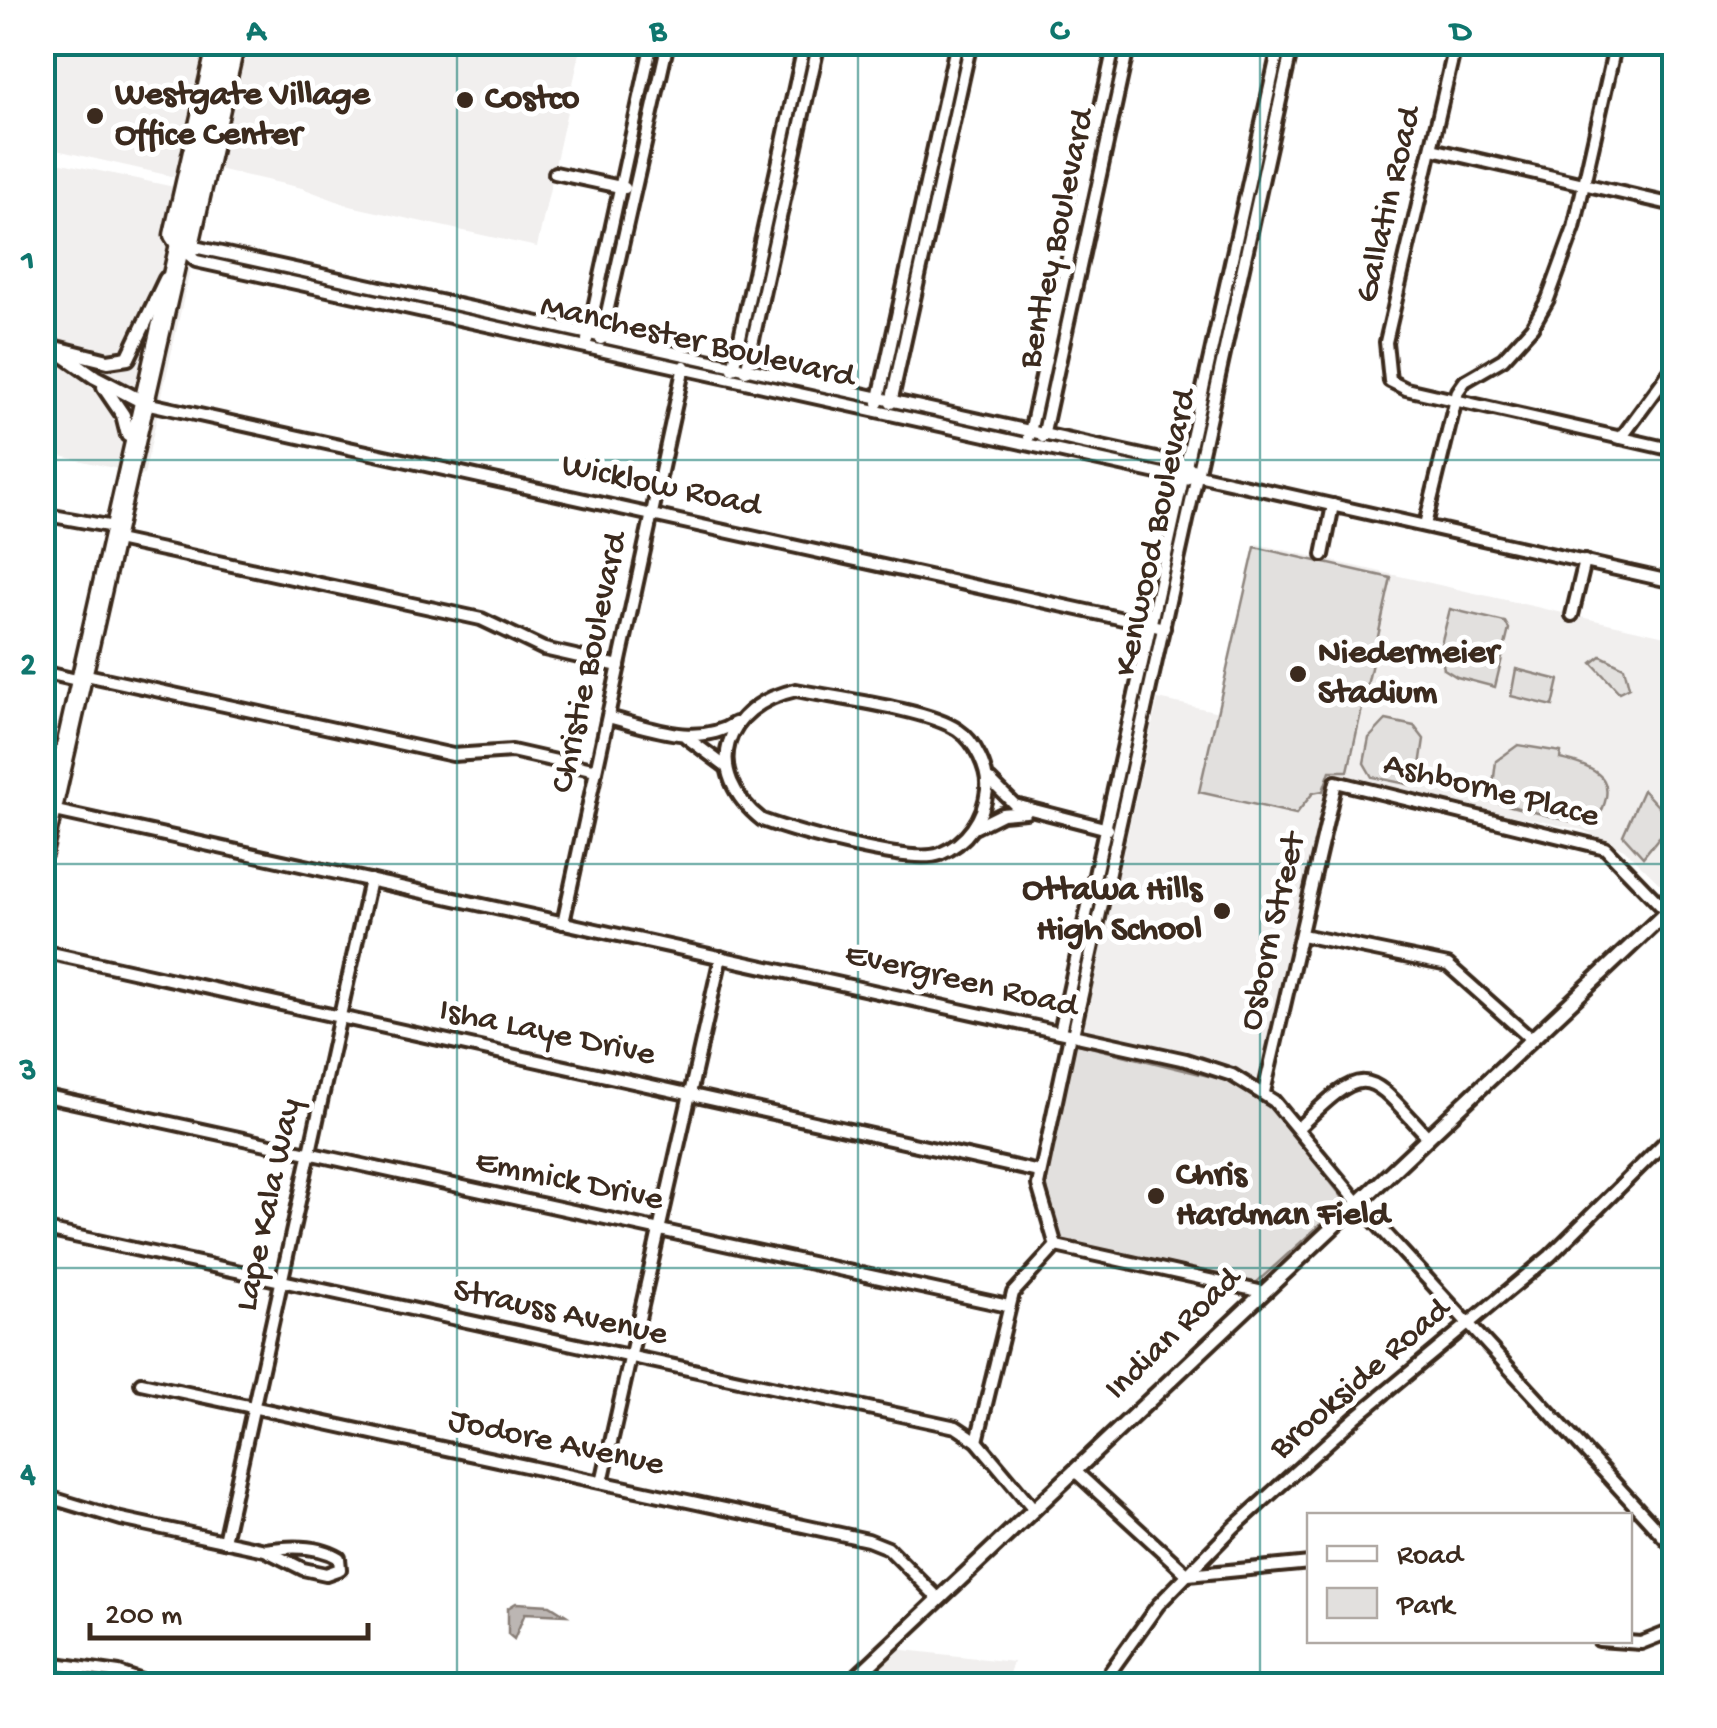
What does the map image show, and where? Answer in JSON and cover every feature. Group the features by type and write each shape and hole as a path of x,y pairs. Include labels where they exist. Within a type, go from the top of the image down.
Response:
{"main road":[{"path":"183,248 174,235 218,42"},
{"path":"42,853 47,809 81,678 112,533 183,248 190,241 235,42"},
{"path":"208,162 200,156 217,84 211,77"},
{"path":"112,533 128,435 145,403"}],"street":[{"path":"587,340 652,42"},
{"path":"599,350 668,42"},
{"path":"731,379 805,42"},
{"path":"744,382 819,42"},
{"path":"885,399 957,42"},
{"path":"882,412 971,42"},
{"name":"Bentley Boulevard","path":"1027,444 1116,42"},
{"name":"Bentley Boulevard","path":"1040,448 1129,42"},
{"name":"Kenwood Boulevard","path":"1068,1034 1119,831 1185,480 1280,42"},
{"name":"Kenwood Boulevard","path":"1068,1034 1106,829 1198,475 1293,42"},
{"name":"Gallatin Road","path":"1454,400 1390,381 1386,342 1456,42"},
{"path":"1425,525 1454,400 1465,381 1504,358 1532,327 1565,258 1616,42"},
{"path":"1432,149 1674,205"},
{"path":"555,173 636,190"},
{"path":"47,343 108,361 128,358 183,248"},
{"name":"Manchester Boulevard","path":"183,248 199,248 587,340 602,337 1188,466 1198,475 1674,582"},
{"name":"Manchester Boulevard","path":"587,340 599,350 1185,480"},
{"path":"47,343 95,377 145,403"},
{"name":"Christie Boulevard","path":"563,924 686,356"},
{"path":"1621,438 1674,366"},
{"path":"95,377 123,415 128,435"},
{"path":"1454,400 1674,450"},
{"name":"Wicklow Road","path":"145,403 1158,626"},
{"path":"1185,480 1198,475"},
{"path":"1323,555 1333,505"},
{"path":"42,514 481,619 544,649 619,666"},
{"path":"1572,616 1584,561"},
{"path":"42,672 452,754 512,751 596,770"},
{"path":"608,717 681,734 704,735 736,723 761,702 796,690 953,727 970,742 1003,798 1032,812 1119,831"},
{"path":"736,723 725,766 729,781 748,810 783,828 898,854 924,856 950,849 974,828 1002,814 1032,812"},
{"path":"681,734 710,751 725,766"},
{"path":"974,828 985,802 986,773"},
{"name":"Ashborne Place","path":"1336,782 1606,848 1671,909"},
{"name":"Osborn Street","path":"1264,1092 1336,782"},
{"name":"Evergreen Road","path":"47,809 1215,1068 1264,1092 1359,1204 1674,1548"},
{"name":"Lape Kala Way","path":"224,1541 370,880"},
{"name":"Indian Road","path":"848,1686 1671,909"},
{"path":"1302,935 1448,965 1531,1039"},
{"name":"Isha Laye Drive","path":"42,951 1038,1172"},
{"path":"602,1482 721,957"},
{"path":"1056,1246 1038,1186 1038,1172 1068,1034"},
{"path":"1298,1128 1343,1086 1365,1080 1381,1086 1428,1137"},
{"name":"Emmick Drive","path":"42,1095 1008,1306"},
{"name":"Brookside Road","path":"1100,1686 1134,1635 1188,1575 1356,1417 1550,1256 1674,1133"},
{"name":"Strauss Avenue","path":"42,1229 956,1427 977,1441 1034,1509"},
{"path":"1056,1246 1263,1292"},
{"path":"977,1441 1013,1293 1056,1246"},
{"name":"Jodore Avenue","path":"140,1383 868,1540 888,1548 939,1599"},
{"path":"1075,1472 1188,1575 1307,1562"},
{"path":"42,1495 266,1550 303,1569 326,1574 340,1568 339,1558 329,1553 299,1548 266,1550"},
{"path":"1632,1642 1641,1643 1674,1630"},
{"path":"42,1662 119,1673 157,1686"}],"shaded area":[{"path":"43,43 209,43 180,178 43,147"},
{"path":"242,43 582,43 537,247 350,206 302,188 213,168"},
{"path":"43,159 207,194 144,475 43,452"},
{"path":"1257,544 1674,638 1674,889 1669,893 1624,849 1582,830 1338,778 1259,1079 1083,1030 1158,699 1219,712"},
{"path":"516,1603 550,1605 566,1615 525,1613 514,1639 508,1634 508,1608"},
{"path":"895,1649 1013,1662 1005,1685 857,1686"}],"green space":[{"name":"Niedermeier Stadium","path":"1255,547 1391,578 1348,771 1330,771 1323,791 1313,793 1296,814 1199,792"},
{"path":"1450,609 1505,622 1509,629 1495,687 1457,677 1444,669 1440,648"},
{"path":"1601,656 1624,667 1629,687 1619,692 1592,663"},
{"path":"1516,669 1559,680 1553,706 1511,696"},
{"path":"1386,720 1414,726 1424,739 1417,786 1372,777 1364,763 1369,738"},
{"path":"1518,745 1561,752 1560,759 1598,774 1607,789 1606,800 1593,827 1491,801 1496,761"},
{"path":"1643,790 1667,816 1664,831 1643,857 1623,835"},
{"path":"1074,1043 1241,1084 1267,1102 1343,1198 1343,1204 1256,1283 1061,1240 1050,1210 1045,1172"}],"place":[{"name":"Costco","path":"465,100"},
{"name":"Westgate Village Office Center","path":"95,116"},
{"name":"Niedermeier Stadium","path":"1298,674"},
{"name":"Ottawa Hills High School","path":"1222,911"},
{"name":"Chris Hardman Field","path":"1156,1196"}]}
